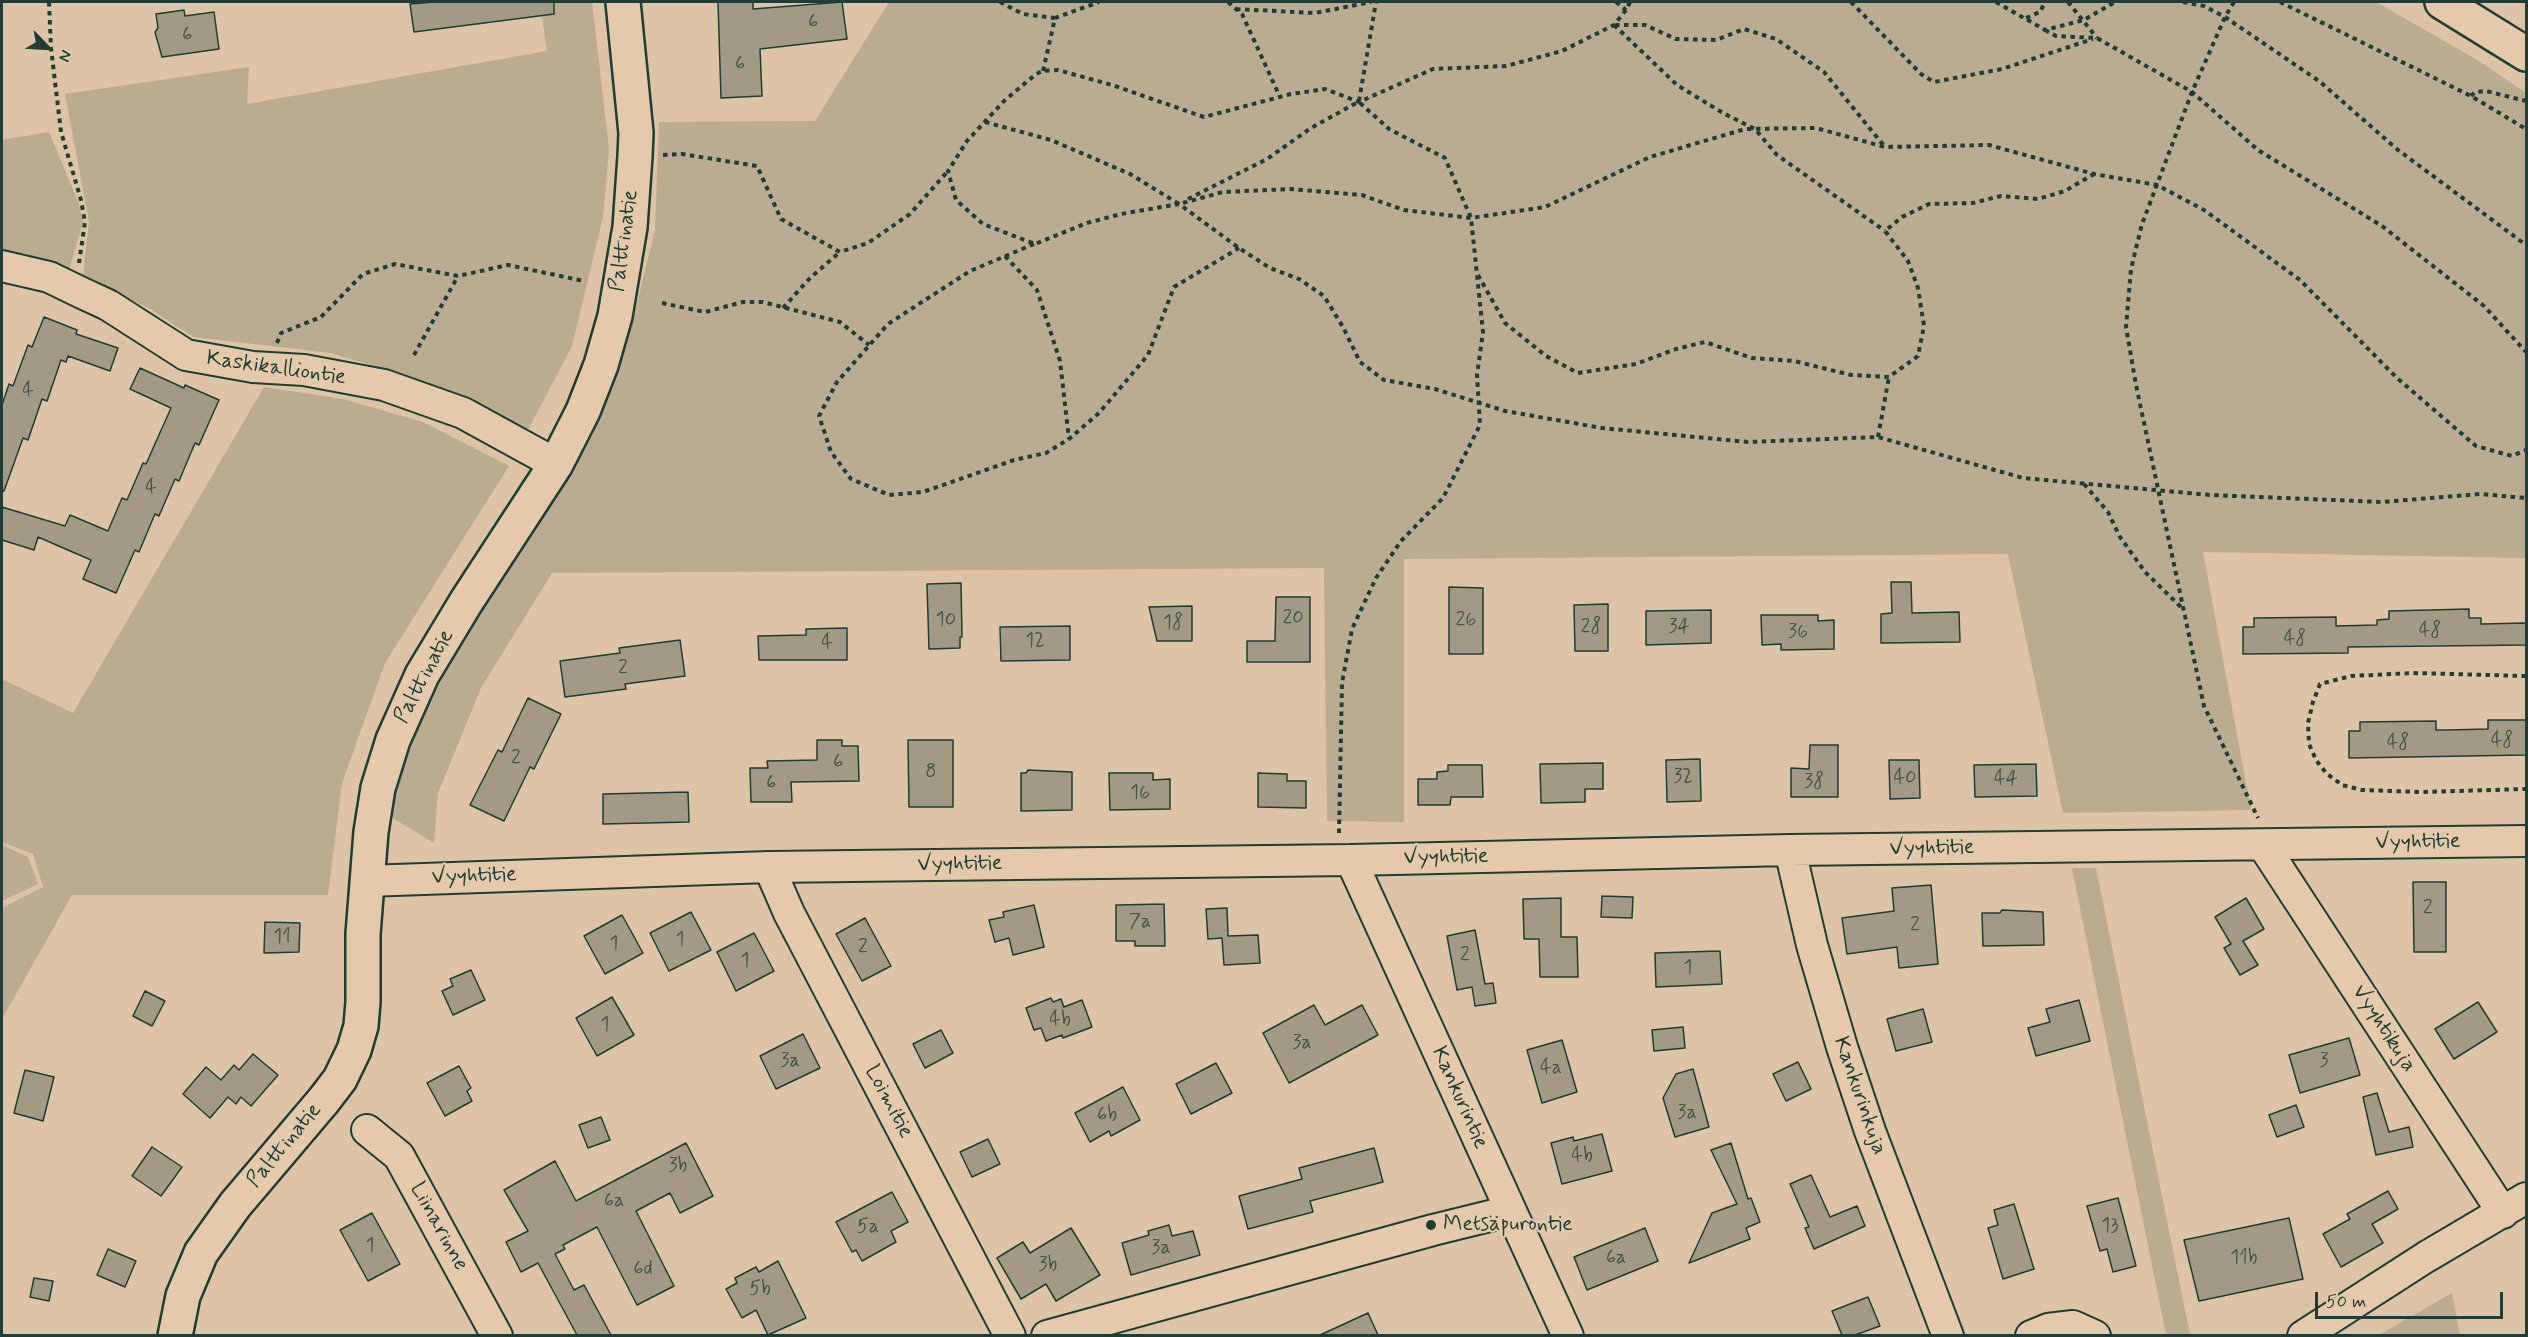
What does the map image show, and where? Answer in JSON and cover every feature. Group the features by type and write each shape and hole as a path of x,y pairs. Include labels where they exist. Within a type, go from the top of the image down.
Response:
{"street":[{"name":"Palttinatie","path":"175,1335 183,1296 201,1253 235,1205 340,1079 354,1050 361,1026 363,1002 366,881 378,788 393,740 422,675 466,602 556,464 583,411 601,365 615,316 630,227 635,156 636,134 623,2"},
{"path":"2442,2 2526,54"},
{"name":"Kaskikalliontie","path":"2,266 49,277 82,292 108,305 186,355 266,368 304,370 384,385 463,413 556,464"},
{"name":"Vyyhtitie","path":"366,881 1345,848 1790,850 2526,841"},
{"name":"Vyyhtikuja","path":"2263,845 2515,1205"},
{"name":"Kankurintie","path":"1345,848 1568,1335"},
{"name":"Kankurinkuja","path":"1790,850 1812,945 1842,1047 1870,1131 1948,1335"},
{"name":"Loimitie","path":"769,867 789,913 1010,1335"},
{"name":"Liinarinne","path":"367,1130 399,1156 497,1335"},
{"path":"2302,1335 2426,1257 2515,1205"},
{"path":"1047,1335 1510,1210"},
{"path":"2031,1335 2048,1329 2073,1326 2095,1335"}],"path":[{"path":"49,2 51,48 61,132 81,200 85,222 81,256"},
{"path":"1000,2 1023,14 1055,18 1099,2"},
{"path":"1228,2 1242,14 1280,97"},
{"path":"1236,9 1315,13 1371,2"},
{"path":"1359,102 1376,2"},
{"path":"1616,2 1626,10"},
{"path":"1179,204 1267,159 1311,128 1359,102 1433,69 1506,66 1562,51 1614,25 1630,2"},
{"path":"1851,2 1921,74 1934,82 2002,69 2097,38"},
{"path":"1996,2 2056,36 2097,38"},
{"path":"2025,18 2040,12 2045,2"},
{"path":"2068,2 2097,38 2192,92 2258,150 2382,226 2484,306 2526,352"},
{"path":"2045,30 2084,20 2115,2"},
{"path":"2183,2 2204,6 2225,18 2319,81 2398,150 2526,244"},
{"path":"2234,2 2192,92 2142,224 2131,269 2126,327 2136,385 2204,706 2257,816"},
{"path":"2280,2 2470,96 2526,129"},
{"path":"1043,71 1055,18"},
{"path":"1478,275 1505,323 1546,356 1578,374 1636,363 1705,342 1752,358 1794,361 1851,375 1889,377 1918,356 1924,326 1918,288 1908,261 1885,231 1777,155 1755,129 1677,85 1614,25"},
{"path":"1614,25 1645,25 1676,39 1716,40 1744,29 1776,39 1824,72 1885,147"},
{"path":"783,309 810,278 840,252 868,243 910,214 948,171 967,141 1012,94 1043,71 1058,70 1112,85 1204,117 1324,88 1359,102 1389,129 1444,158 1471,219 1483,332 1477,375 1480,425 1443,498 1401,541 1376,578 1352,629 1342,683 1345,848"},
{"path":"2470,96 2475,92 2486,91 2526,101"},
{"path":"985,122 1051,140 1130,174 1179,204 1270,268 1299,279 1324,296 1343,327 1360,362 1384,380 1435,389 1505,411 1602,428 1748,442 1878,437 2023,478 2210,495 2382,502 2480,494 2526,498"},
{"path":"1239,248 1174,287 1148,355 1099,413 1069,439 1046,453 1014,460 923,492 889,495 851,479 831,453 819,416 837,382 888,324 970,271 1087,223 1120,214 1179,204 1223,192 1290,189 1362,195 1404,210 1471,219 1545,207 1650,158 1745,129 1816,128 1885,147 1989,146 2094,174 2157,184 2204,210 2301,280 2397,378 2476,446 2512,456 2526,450"},
{"path":"635,156 682,154 757,166 781,219 840,252"},
{"path":"948,171 956,200 983,224 1035,244"},
{"path":"1885,231 1902,217 1929,204 1973,203 2001,196 2038,199 2065,191 2094,174"},
{"path":"1005,256 1037,290 1060,361 1069,439"},
{"path":"266,368 281,333 321,317 363,274 395,264 458,276 508,265 584,281"},
{"path":"414,355 458,276"},
{"path":"662,303 705,312 743,302 763,302 840,322 869,345"},
{"path":"1878,437 1889,377"},
{"path":"2084,483 2108,512 2120,537 2145,572 2183,609"},
{"path":"2526,676 2433,673 2351,676 2320,684 2308,723 2309,744 2316,760 2326,773 2342,785 2362,790 2422,792 2526,789"}],"shaded area":[{"path":"540,2 592,2 609,149 603,217 572,346 528,430 417,379 331,353 193,337 152,310 83,276 89,222 65,94 249,67 247,104 547,51"},
{"path":"889,2 2376,2 2479,61 2526,93 2526,558 2203,552 2251,810 2063,813 2008,554 1404,559 1404,822 1327,821 1324,568 552,573 481,688 438,793 434,843 391,817 403,745 431,680 592,421 634,316 655,230 659,122 815,121"},
{"path":"49,132 78,201 83,222 69,270 2,250 2,140"},
{"path":"264,387 343,399 423,422 509,466 385,663 342,783 328,895 72,895 2,1019 2,908 43,887 33,854 2,842 2,679 73,713"},
{"path":"2,845 28,857 38,884 2,901"},
{"path":"2072,868 2096,868 2190,1335 2166,1335"},
{"path":"2452,1293 2460,1335 2379,1335"}],"building":[{"path":"554,2 554,14 414,32 410,4"},
{"path":"718,2 753,2 753,9 842,2 847,39 760,49 762,96 721,98"},
{"path":"184,10 185,16 214,12 219,49 162,57 155,32 158,28 156,14"},
{"path":"44,317 77,330 76,334 118,348 110,371 68,356 66,362 61,360 47,401 42,399 28,440 23,438 4,491 2,491 2,405 9,384 13,386 28,345 32,347"},
{"path":"140,368 184,388 185,385 219,400 199,445 195,443 179,481 175,479 159,516 155,514 139,552 135,550 116,593 83,579 91,560 38,537 34,550 2,540 2,507 65,526 70,515 108,531 122,498 127,500 143,463 146,464 171,408 130,389"},
{"path":"1891,582 1911,582 1912,613 1959,612 1960,642 1881,643 1881,614 1892,613"},
{"path":"961,583 962,637 960,637 960,648 929,649 927,584"},
{"path":"1449,587 1483,588 1483,654 1449,654"},
{"path":"1276,597 1310,597 1310,662 1247,662 1247,641 1275,641"},
{"path":"1608,604 1608,651 1575,651 1574,605"},
{"path":"1192,606 1192,641 1157,641 1149,607"},
{"path":"2469,609 2469,618 2481,618 2481,624 2526,623 2526,645 2348,647 2348,653 2243,654 2243,627 2254,627 2254,618 2336,617 2336,626 2377,625 2377,620 2389,619 2389,611"},
{"path":"1711,610 1711,643 1646,645 1646,611"},
{"path":"1761,615 1818,615 1818,621 1834,620 1834,649 1781,650 1781,644 1762,645"},
{"path":"1070,626 1070,660 1001,661 1000,627"},
{"path":"847,628 847,660 759,660 758,636 806,635 806,629"},
{"path":"680,640 685,676 625,684 626,689 565,697 560,661 620,653 619,648"},
{"path":"528,698 561,714 534,769 530,767 504,821 470,805 498,750 502,752"},
{"path":"2488,720 2526,720 2526,755 2349,758 2349,731 2360,731 2360,722 2436,721 2436,730 2447,730 2488,729"},
{"path":"817,740 842,740 842,746 858,746 859,781 791,782 792,802 751,802 750,768 768,768 767,761 817,760"},
{"path":"908,740 953,740 953,807 909,807"},
{"path":"1810,745 1838,745 1838,797 1791,797 1791,768 1809,769"},
{"path":"1700,759 1701,801 1667,802 1666,760"},
{"path":"1889,760 1919,760 1920,798 1890,799"},
{"path":"1603,763 1603,789 1585,789 1585,802 1541,803 1540,764"},
{"path":"2036,764 2037,796 1975,797 1974,765"},
{"path":"1448,765 1482,765 1483,797 1451,797 1450,805 1418,805 1418,779 1437,779 1437,772 1448,771"},
{"path":"1028,770 1072,772 1072,810 1021,811 1021,773 1026,773"},
{"path":"1109,773 1153,773 1153,780 1170,779 1170,809 1110,810"},
{"path":"1258,773 1287,774 1287,781 1306,781 1306,808 1258,807"},
{"path":"688,792 689,822 603,824 603,794"},
{"path":"2413,882 2446,882 2446,952 2414,952"},
{"path":"1931,885 1938,964 1899,968 1897,947 1847,954 1842,918 1894,911 1892,888"},
{"path":"1602,896 1633,897 1632,918 1601,917"},
{"path":"1561,898 1561,937 1577,937 1578,977 1540,977 1539,939 1524,939 1523,899"},
{"path":"2246,898 2264,929 2243,941 2258,965 2240,975 2224,948 2231,944 2215,917"},
{"path":"1164,904 1165,946 1135,946 1135,941 1116,941 1116,905"},
{"path":"1034,905 1044,947 1013,955 1009,938 995,942 989,920 1004,917 1003,912"},
{"path":"1227,908 1228,936 1258,935 1260,963 1224,965 1222,938 1208,939 1206,909"},
{"path":"2002,910 2043,912 2044,945 1983,946 1982,913 2000,913"},
{"path":"691,912 711,950 669,971 650,933"},
{"path":"622,915 643,953 605,974 584,936"},
{"path":"865,918 891,966 862,981 836,934"},
{"path":"265,922 300,923 299,952 264,953"},
{"path":"1475,930 1485,984 1493,983 1496,1003 1475,1006 1472,987 1457,990 1447,936"},
{"path":"754,933 774,971 736,991 717,952"},
{"path":"1720,951 1722,984 1656,987 1655,953"},
{"path":"471,970 485,1000 453,1015 442,991 453,986 450,979"},
{"path":"145,991 165,1001 152,1026 133,1016"},
{"path":"612,997 634,1035 597,1056 576,1018"},
{"path":"1051,998 1053,1002 1061,999 1064,1007 1082,1000 1092,1027 1063,1038 1062,1035 1046,1041 1041,1028 1034,1030 1026,1008"},
{"path":"2079,1000 2090,1041 2036,1056 2028,1028 2050,1022 2046,1009"},
{"path":"2478,1002 2497,1032 2454,1059 2435,1029"},
{"path":"1314,1005 1325,1025 1362,1005 1378,1035 1289,1083 1263,1033"},
{"path":"1923,1009 1932,1042 1896,1051 1887,1019"},
{"path":"1683,1027 1685,1048 1654,1051 1652,1030"},
{"path":"941,1030 953,1053 925,1068 913,1044"},
{"path":"803,1034 820,1068 776,1089 760,1056"},
{"path":"2349,1038 2360,1075 2300,1093 2289,1055"},
{"path":"1562,1040 1577,1092 1542,1103 1527,1050"},
{"path":"253,1054 278,1075 251,1106 241,1097 236,1104 228,1097 210,1118 183,1094 206,1067 221,1080 234,1065 239,1070"},
{"path":"1798,1062 1811,1089 1786,1101 1773,1074"},
{"path":"1216,1063 1232,1093 1191,1114 1176,1084"},
{"path":"459,1066 471,1088 467,1091 472,1101 445,1116 427,1083"},
{"path":"1693,1069 1709,1127 1675,1137 1663,1098 1676,1074"},
{"path":"25,1070 54,1077 43,1121 14,1113"},
{"path":"1123,1087 1140,1120 1111,1136 1109,1131 1090,1142 1075,1113"},
{"path":"2377,1093 2389,1132 2409,1127 2413,1147 2376,1155 2363,1097"},
{"path":"2296,1105 2304,1127 2277,1137 2269,1115"},
{"path":"601,1117 610,1140 588,1148 579,1125"},
{"path":"1602,1134 1612,1171 1562,1184 1551,1143 1573,1137 1574,1141"},
{"path":"988,1139 1000,1164 972,1177 960,1152"},
{"path":"686,1143 713,1196 680,1213 670,1193 636,1211 674,1286 637,1305 597,1227 563,1245 565,1249 555,1254 574,1290 584,1285 611,1335 577,1335 538,1263 521,1272 506,1242 528,1231 504,1190 555,1161 576,1201"},
{"path":"1731,1143 1748,1199 1751,1198 1760,1222 1746,1228 1750,1239 1689,1263 1712,1213 1737,1204 1711,1150"},
{"path":"152,1147 182,1167 161,1196 132,1176"},
{"path":"1374,1148 1383,1182 1310,1201 1313,1212 1248,1229 1239,1196 1302,1179 1299,1168"},
{"path":"1811,1175 1830,1217 1857,1206 1865,1226 1814,1249 1805,1228 1809,1227 1790,1184"},
{"path":"2388,1191 2398,1209 2372,1224 2383,1243 2341,1267 2323,1234 2350,1219 2347,1214"},
{"path":"892,1192 908,1222 891,1231 896,1242 862,1261 856,1250 852,1252 836,1222"},
{"path":"2118,1198 2136,1266 2113,1272 2107,1249 2100,1251 2087,1206"},
{"path":"2014,1204 2034,1269 2003,1279 1988,1228 1998,1225 1994,1210"},
{"path":"372,1213 400,1264 368,1281 340,1230"},
{"path":"2289,1218 2303,1279 2199,1301 2184,1240"},
{"path":"1169,1225 1172,1236 1193,1231 1200,1255 1131,1275 1122,1243 1149,1235 1148,1231"},
{"path":"1071,1228 1100,1275 1056,1301 1046,1284 1021,1299 997,1258 1023,1242 1030,1253"},
{"path":"1645,1228 1658,1261 1587,1290 1574,1257"},
{"path":"108,1249 136,1261 125,1287 97,1275"},
{"path":"778,1261 806,1318 768,1335 756,1310 742,1318 726,1289 737,1283 735,1278 756,1267 759,1272"},
{"path":"34,1278 53,1281 49,1301 30,1297"},
{"path":"1868,1297 1880,1326 1855,1335 1842,1335 1832,1311"},
{"path":"1368,1313 1378,1335 1320,1335"}],"place":[{"name":"Metsäpurontie","path":"1431,1225"}]}
